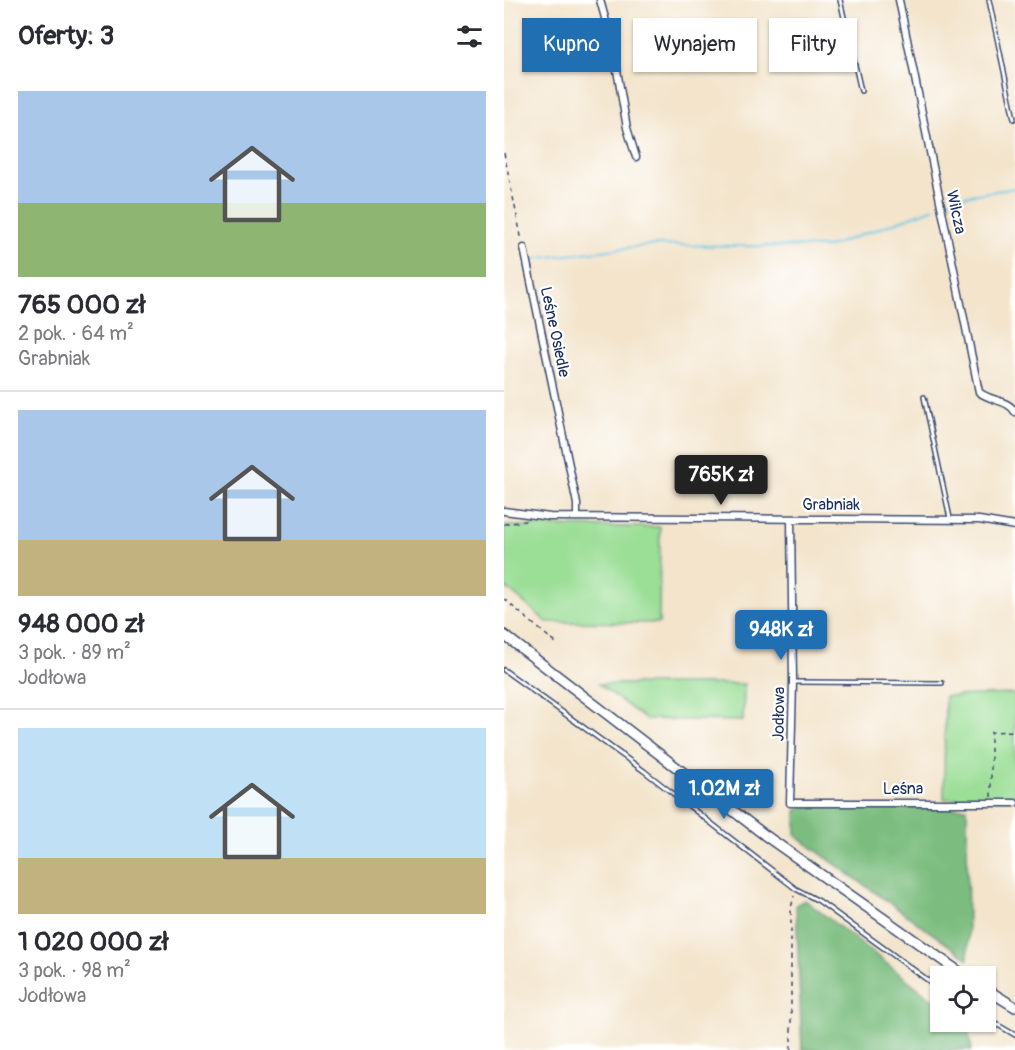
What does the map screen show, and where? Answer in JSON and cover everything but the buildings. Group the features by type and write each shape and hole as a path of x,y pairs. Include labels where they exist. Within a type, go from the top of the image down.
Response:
{"main road":[{"path":"504,635 766,836 951,966"},
{"path":"996,995 1015,1007"}],"street":[{"path":"600,0 613,47 627,128 636,157"},
{"name":"Wilcza","path":"899,0 979,392 1015,410"},
{"name":"Leśne Osiedle","path":"524,248 577,504 577,517"},
{"name":"Grabniak","path":"504,511 531,516 577,517 979,520 1015,526"},
{"name":"Jodłowa","path":"790,803 793,682 791,519"},
{"name":"Leśna","path":"790,803 1015,803"}],"lane":[{"path":"840,0 861,91"},
{"path":"988,0 1014,119"},
{"path":"924,397 950,520"},
{"path":"504,670 644,771 796,889 819,901 930,982"},
{"path":"793,682 942,683"},
{"path":"996,1024 1015,1035"}],"path":[{"path":"504,153 524,248"},
{"path":"504,524 524,523 531,516"},
{"path":"504,599 557,644"},
{"path":"991,803 992,732 1015,731"},
{"path":"791,1050 791,908 796,889"}],"green space":[{"path":"504,526 660,527 659,623 547,622 504,586"},
{"path":"599,684 744,684 743,721 645,719"},
{"path":"1015,694 1015,799 944,799 945,696"},
{"path":"804,806 967,808 968,959 796,836 796,811"},
{"path":"805,900 930,997 930,1032 968,1032 972,1050 802,1050 796,905"}],"waterway":[{"path":"946,203 958,197 1015,188"},
{"path":"532,259 651,245 828,247 935,208"}]}
